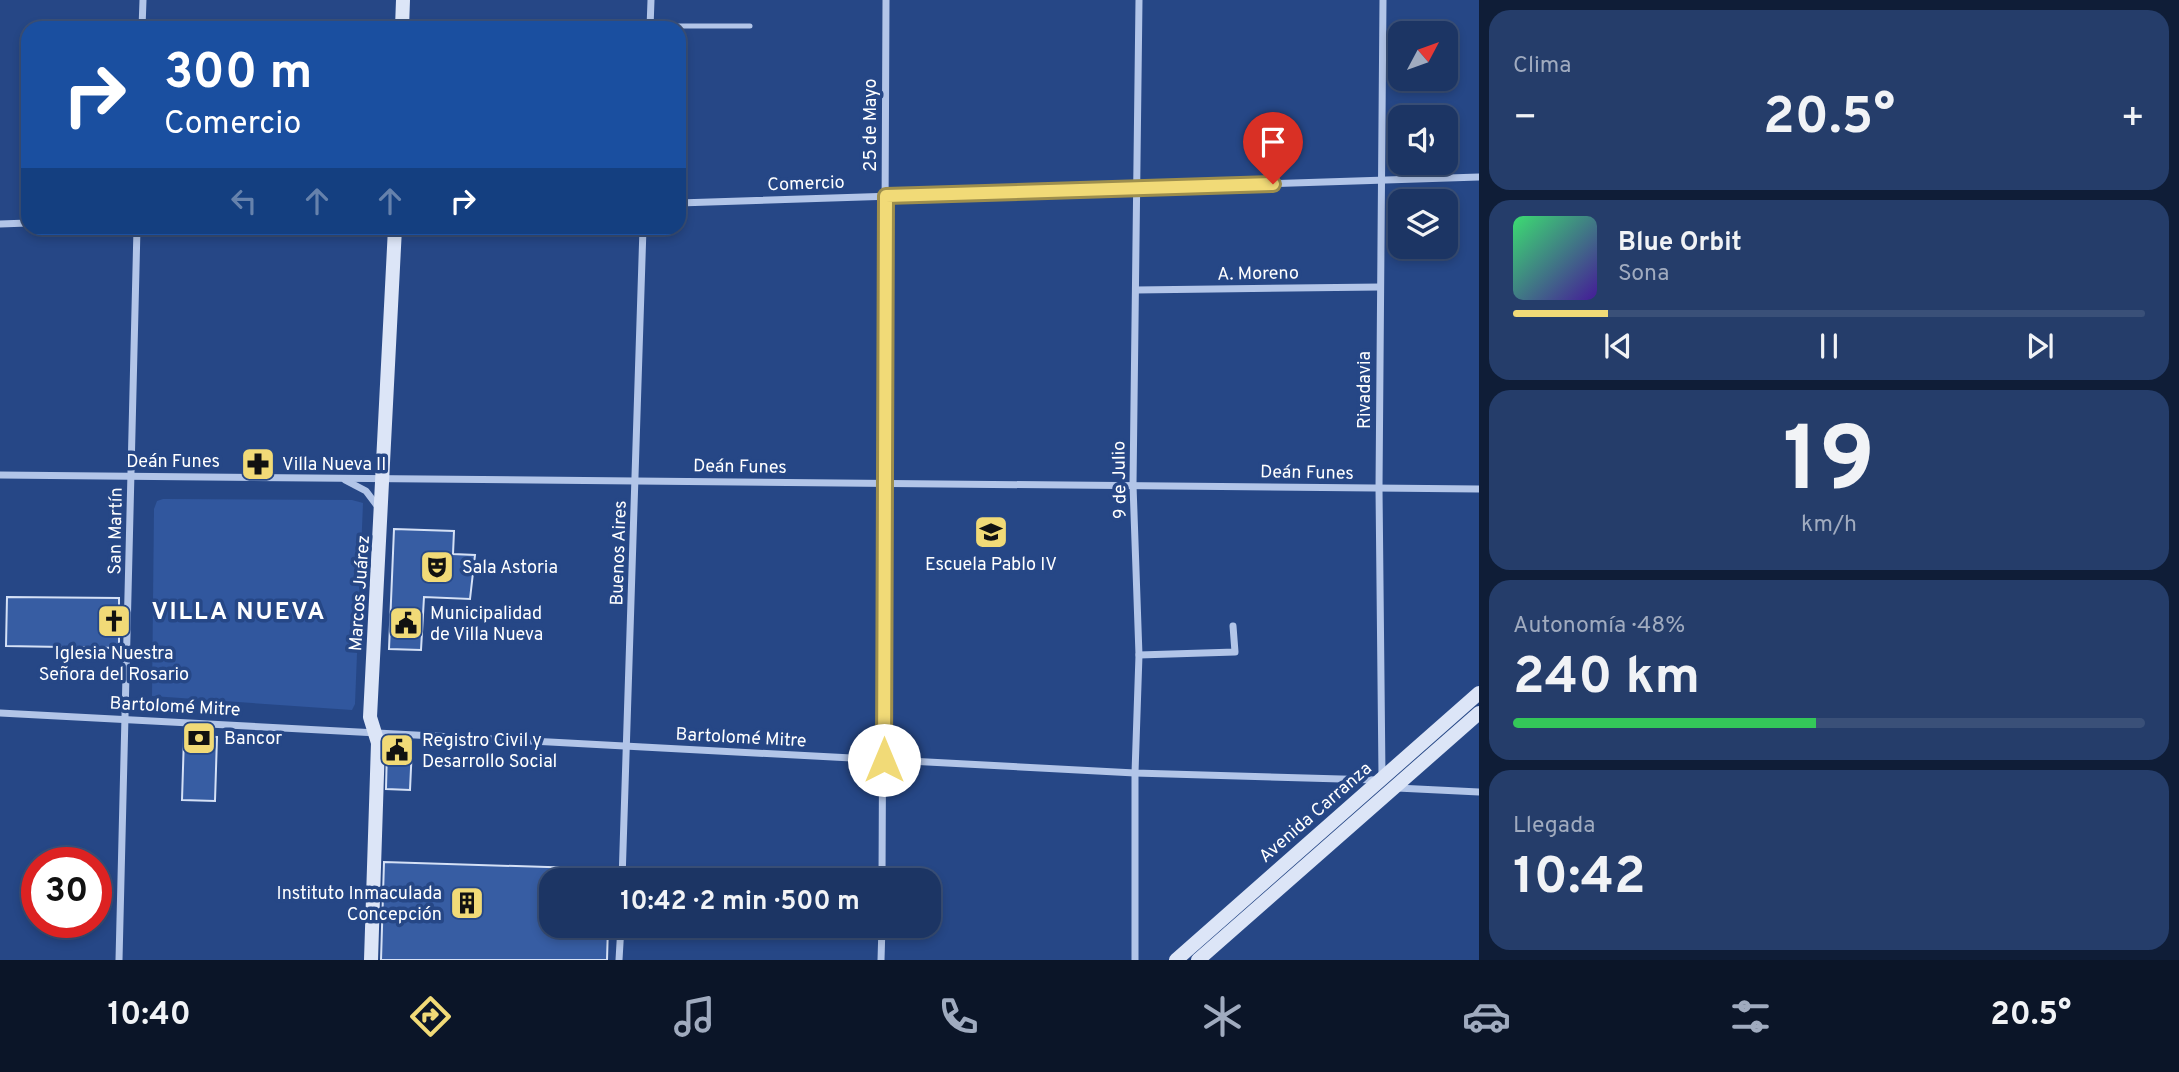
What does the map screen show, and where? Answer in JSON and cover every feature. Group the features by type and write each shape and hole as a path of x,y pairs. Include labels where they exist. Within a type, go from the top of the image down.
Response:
{"main road":[{"path":"402,0 402,21"},
{"name":"Marcos Juárez","path":"372,960 378,743 370,717 383,521 395,235"},
{"name":"Avenida Carranza","path":"1176,960 1479,693"},
{"name":"Avenida Carranza","path":"1198,960 1479,713"}],"street":[{"path":"142,21 143,0"},
{"path":"650,21 651,0"},
{"name":"25 de Mayo","path":"882,868 886,0"},
{"name":"9 de Julio","path":"1135,960 1135,773 1139,655 1133,485 1139,0"},
{"name":"Rivadavia","path":"1381,780 1379,488 1382,0"},
{"name":"Comercio","path":"686,203 1479,177"},
{"path":"0,224 21,223"},
{"name":"San Martín","path":"119,960 127,719 136,235"},
{"name":"Buenos Aires","path":"622,868 643,235"},
{"name":"A. Moreno","path":"1136,290 1380,287"},
{"name":"Deán Funes","path":"0,475 1479,489"},
{"path":"341,478 359,486 372,496 383,521"},
{"path":"1139,655 1235,652 1233,626"},
{"name":"Bartolomé Mitre","path":"0,713 1135,773 1381,780 1394,788 1479,792"},
{"path":"619,960 620,938"},
{"path":"881,938 881,960"}],"lane":[{"path":"686,27 750,26"}],"shaded area":[{"path":"352,500 363,503 355,704 352,710 152,696 154,509 157,501"}],"building":[{"path":"394,529 454,531 453,554 475,555 470,599 424,597 421,650 389,649"},
{"path":"7,597 119,598 119,648 6,646"},
{"path":"184,736 217,737 215,801 182,800"},
{"path":"391,745 412,746 410,790 386,789 387,748"},
{"name":"Instituto Inmaculada Concepción","path":"384,862 578,868 539,868 539,938 608,938 607,960 381,960"}],"place":[{"name":"Villa Nueva II","path":"258,464"},
{"name":"Escuela Pablo IV","path":"991,532"},
{"name":"Sala Astoria","path":"437,567"},
{"name":"Iglesia Nuestra Señora del Rosario","path":"114,621"},
{"name":"Municipalidad de Villa Nueva","path":"406,623"},
{"name":"Bancor","path":"199,738"},
{"name":"Registro Civil y Desarrollo Social","path":"397,750"},
{"name":"Instituto Inmaculada Concepción","path":"467,903"}],"district":[{"name":"VILLA NUEVA","path":"239,611"}],"route":[{"path":"884,760 886,196 1273,184"}]}
